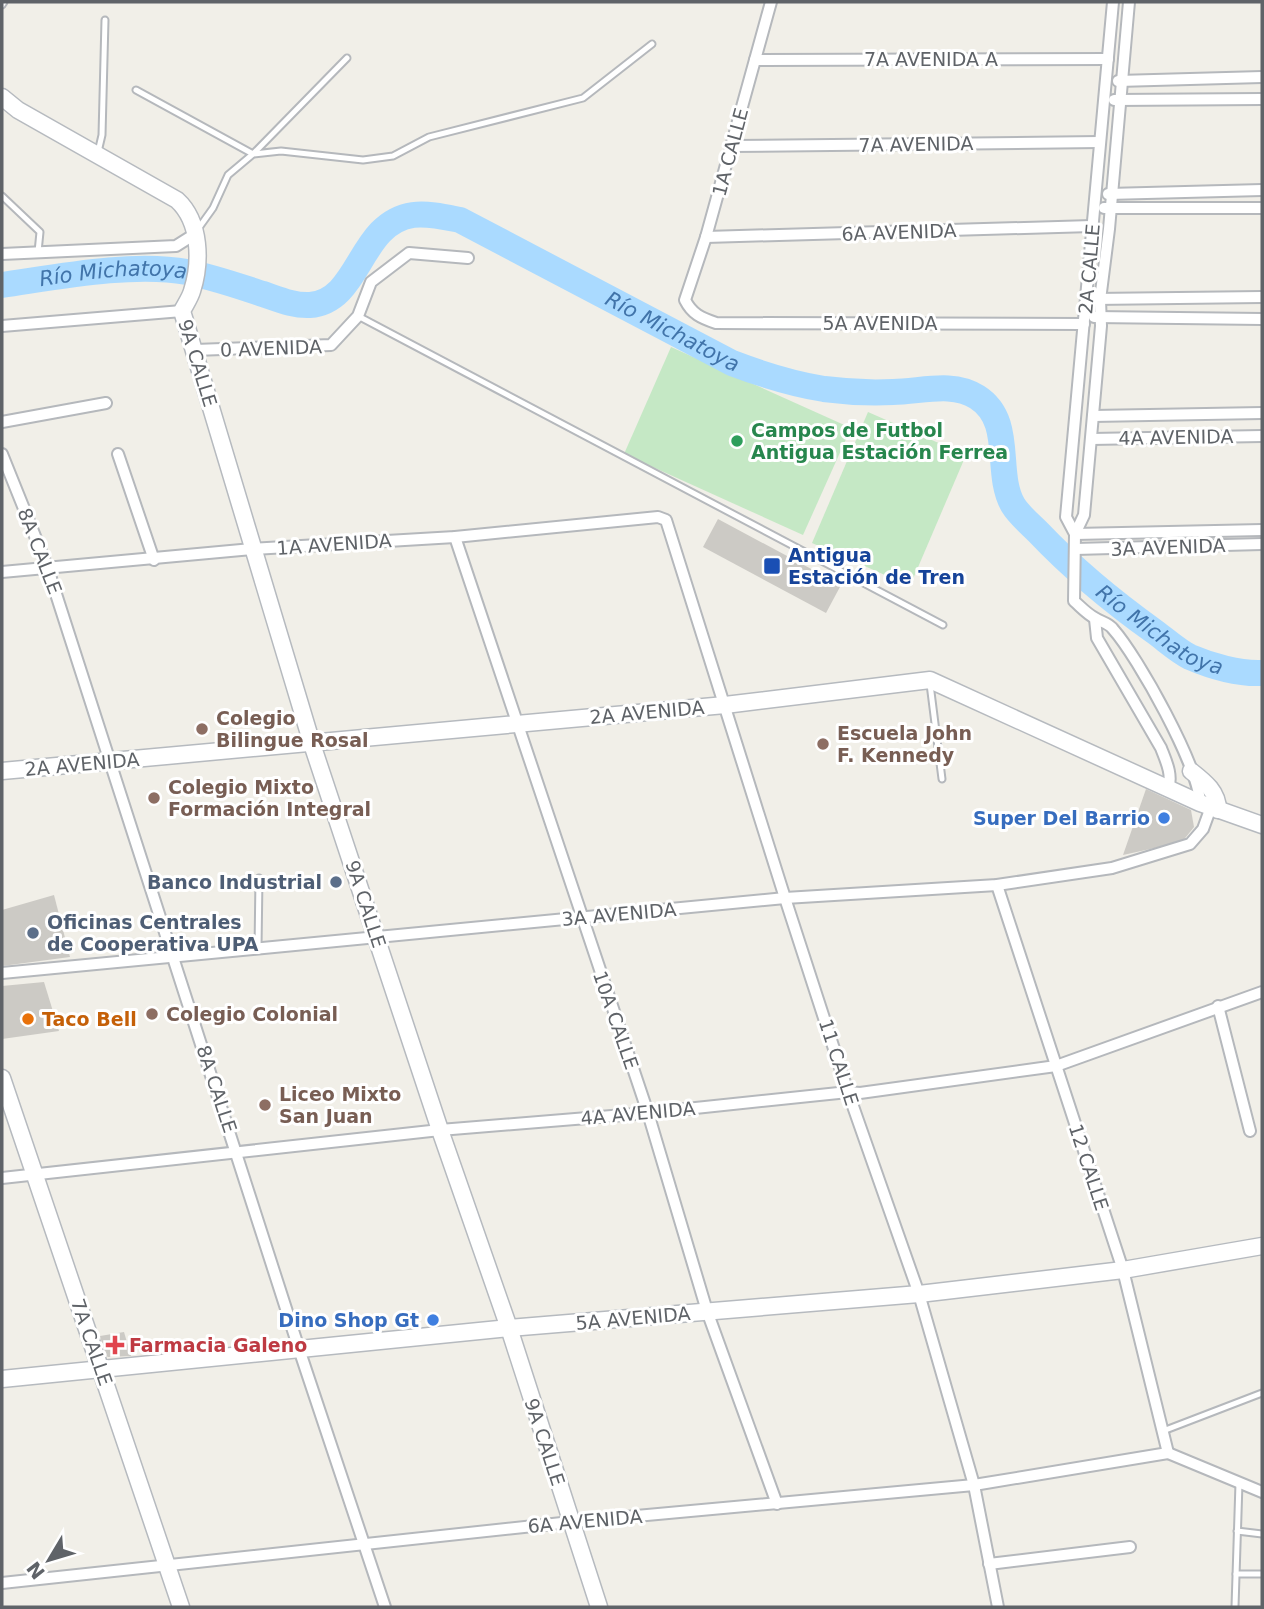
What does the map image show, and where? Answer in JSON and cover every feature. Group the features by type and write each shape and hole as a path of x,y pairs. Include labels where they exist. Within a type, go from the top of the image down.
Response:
{"main road":[{"path":"2,97 18,110 97,155"},
{"name":"9A CALLE","path":"97,155 177,200 187,212 195,234 199,253 192,292 182,312 312,744 509,1328 598,1607"},
{"path":"930,680 1168,789 1262,825"},
{"name":"2A AVENIDA","path":"2,771 724,705 930,680"},
{"path":"1191,771 1208,784 1218,802 1210,807"},
{"name":"7A CALLE","path":"2,1078 181,1607"},
{"name":"5A AVENIDA","path":"2,1379 509,1328 919,1294 1123,1270 1262,1246"}],"street":[{"name":"1A CALLE","path":"685,300 706,237 771,2"},
{"name":"2A CALLE","path":"1075,534 1066,517 1113,2"},
{"name":"2A CALLE","path":"1129,2 1100,300 1101,318 1084,515 1075,534 1074,601 1095,619 1111,626 1145,673 1191,771"},
{"name":"7A AVENIDA A","path":"755,60 1108,58"},
{"path":"1106,82 1262,77"},
{"path":"1104,98 1120,102 1262,99"},
{"name":"7A AVENIDA","path":"731,146 1100,142"},
{"path":"1096,191 1112,195 1262,190"},
{"path":"1094,206 1110,210 1262,208"},
{"name":"6A AVENIDA","path":"706,237 1093,226"},
{"path":"2,254 176,246 195,234"},
{"name":"0 AVENIDA","path":"195,351 331,345 358,316 371,282 409,253 468,258"},
{"path":"1086,298 1262,298"},
{"name":"5A AVENIDA","path":"685,300 690,310 703,319 716,323 1101,318 1262,319"},
{"path":"2,326 182,312"},
{"path":"2,422 106,403"},
{"name":"4A AVENIDA","path":"1093,416 1262,413"},
{"name":"4A AVENIDA","path":"1091,439 1262,436"},
{"name":"8A CALLE","path":"2,454 47,566 299,1349 385,1607"},
{"path":"118,454 154,560"},
{"name":"1A AVENIDA","path":"2,572 252,550 455,537 658,517 666,520"},
{"name":"11 CALLE","path":"666,520 848,1092 919,1294 974,1485 998,1607"},
{"name":"3A AVENIDA","path":"1075,534 1262,530"},
{"name":"10A CALLE","path":"455,537 648,1113 707,1311 776,1504"},
{"name":"3A AVENIDA","path":"1074,553 1262,544"},
{"path":"1095,619 1097,638 1161,748 1171,782 1168,789"},
{"path":"1149,726 1166,718"},
{"name":"3A AVENIDA","path":"2,973 785,898 997,885 1112,869 1190,844 1203,829 1210,807"},
{"name":"12 CALLE","path":"997,885 1123,1270 1168,1454"},
{"name":"4A AVENIDA","path":"2,1178 440,1130 860,1093 1056,1066 1262,992"},
{"path":"1218,1006 1250,1131"},
{"path":"1168,1454 1262,1492"},
{"name":"6A AVENIDA","path":"2,1583 571,1522 974,1485 1168,1454"},
{"path":"989,1564 1130,1548"}],"lane":[{"path":"97,155 102,135 105,20"},
{"path":"136,90 253,154 281,151 363,160 394,156 429,137 583,98 652,44"},
{"path":"195,234 213,208 228,175 253,154 347,58"},
{"path":"2,195 40,232 38,252"},
{"path":"358,316 943,625"},
{"path":"930,680 942,779"},
{"path":"258,948 259,878"},
{"path":"1163,1431 1262,1393"},
{"path":"1236,1607 1239,1483"},
{"path":"1237,1531 1262,1534"},
{"path":"1236,1574 1262,1574"}],"green space":[{"name":"Campos de Futbol Antigua Estación Ferrea","path":"671,347 851,428 803,535 624,454"},
{"name":"Campos de Futbol Antigua Estación Ferrea","path":"868,412 966,455 910,586 812,543"}],"building":[{"name":"Antigua Estación de Tren","path":"718,519 841,585 826,613 703,547"},
{"name":"Super Del Barrio","path":"1146,789 1191,810 1194,827 1182,842 1123,855"},
{"name":"Oficinas Centrales de Cooperativa UPA","path":"54,895 70,957 2,966 2,910"},
{"name":"Taco Bell","path":"44,982 59,1031 2,1039 2,986"},
{"name":"Farmacia Galeno","path":"124,1332 131,1356 105,1355 100,1336"}],"waterway":[{"name":"Río Michatoya","path":"2,285 94,272 166,269 206,276 286,302 310,305 327,300 340,290 381,232 395,221 413,215 460,220 732,363 754,371 833,390 903,392 947,388 977,397 989,407 996,419 1008,492 1021,516 1109,597 1186,655 1225,669 1262,673"}],"place":[{"name":"Campos de Futbol Antigua Estación Ferrea","path":"737,441"},
{"name":"Antigua Estación de Tren","path":"772,566"},
{"name":"Colegio Bilingue Rosal","path":"202,729"},
{"name":"Escuela John F. Kennedy","path":"823,744"},
{"name":"Colegio Mixto Formación Integral","path":"154,798"},
{"name":"Super Del Barrio","path":"1164,818"},
{"name":"Banco Industrial","path":"336,882"},
{"name":"Oficinas Centrales de Cooperativa UPA","path":"33,933"},
{"name":"Colegio Colonial","path":"152,1014"},
{"name":"Taco Bell","path":"28,1019"},
{"name":"Liceo Mixto San Juan","path":"265,1105"},
{"name":"Dino Shop Gt","path":"433,1320"},
{"name":"Farmacia Galeno","path":"115,1345"}]}
